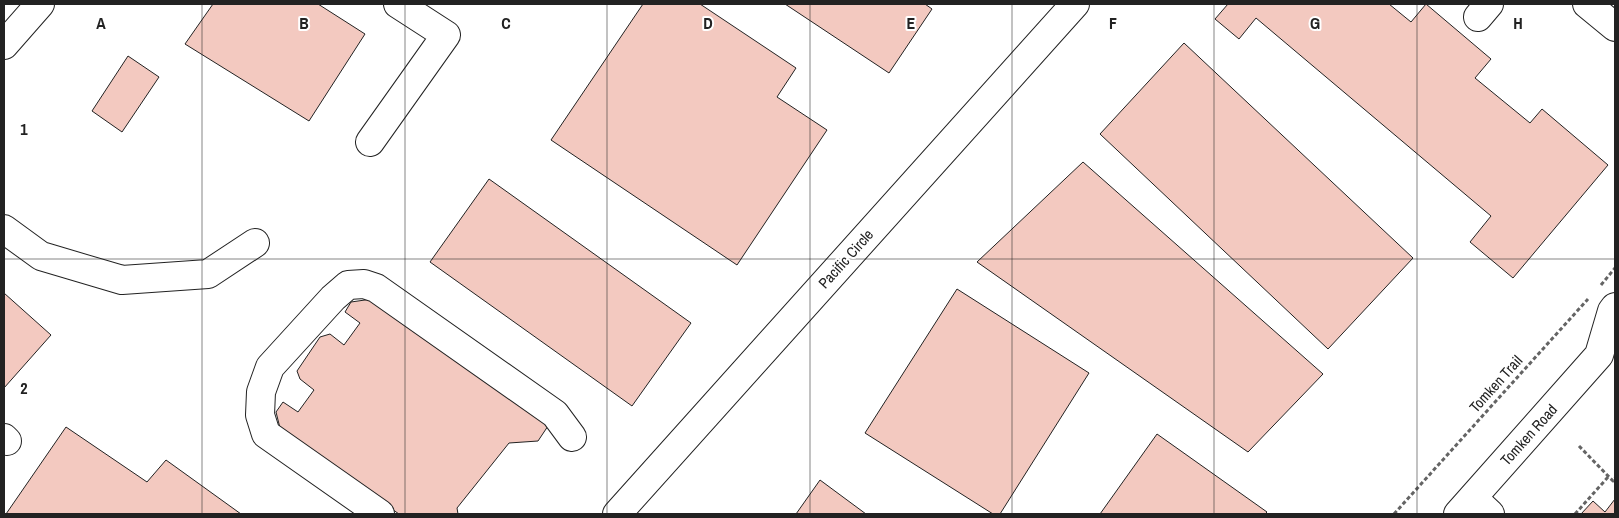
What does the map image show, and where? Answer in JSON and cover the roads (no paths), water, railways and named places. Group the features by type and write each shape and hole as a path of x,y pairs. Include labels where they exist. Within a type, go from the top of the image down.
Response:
{"street":[{"path":"4,45 40,4"},
{"path":"370,142 446,35 398,4"},
{"name":"Pacific Circle","path":"617,514 1075,4"},
{"path":"1587,4 1615,27"},
{"path":"4,228 41,256 122,280 208,274 255,243"},
{"path":"380,514 266,434 260,415 261,392 270,367 333,298 348,286 364,284 376,288 555,414 572,437"},
{"name":"Tomken Road","path":"1474,509 1607,353 1612,311 1606,299"}]}
